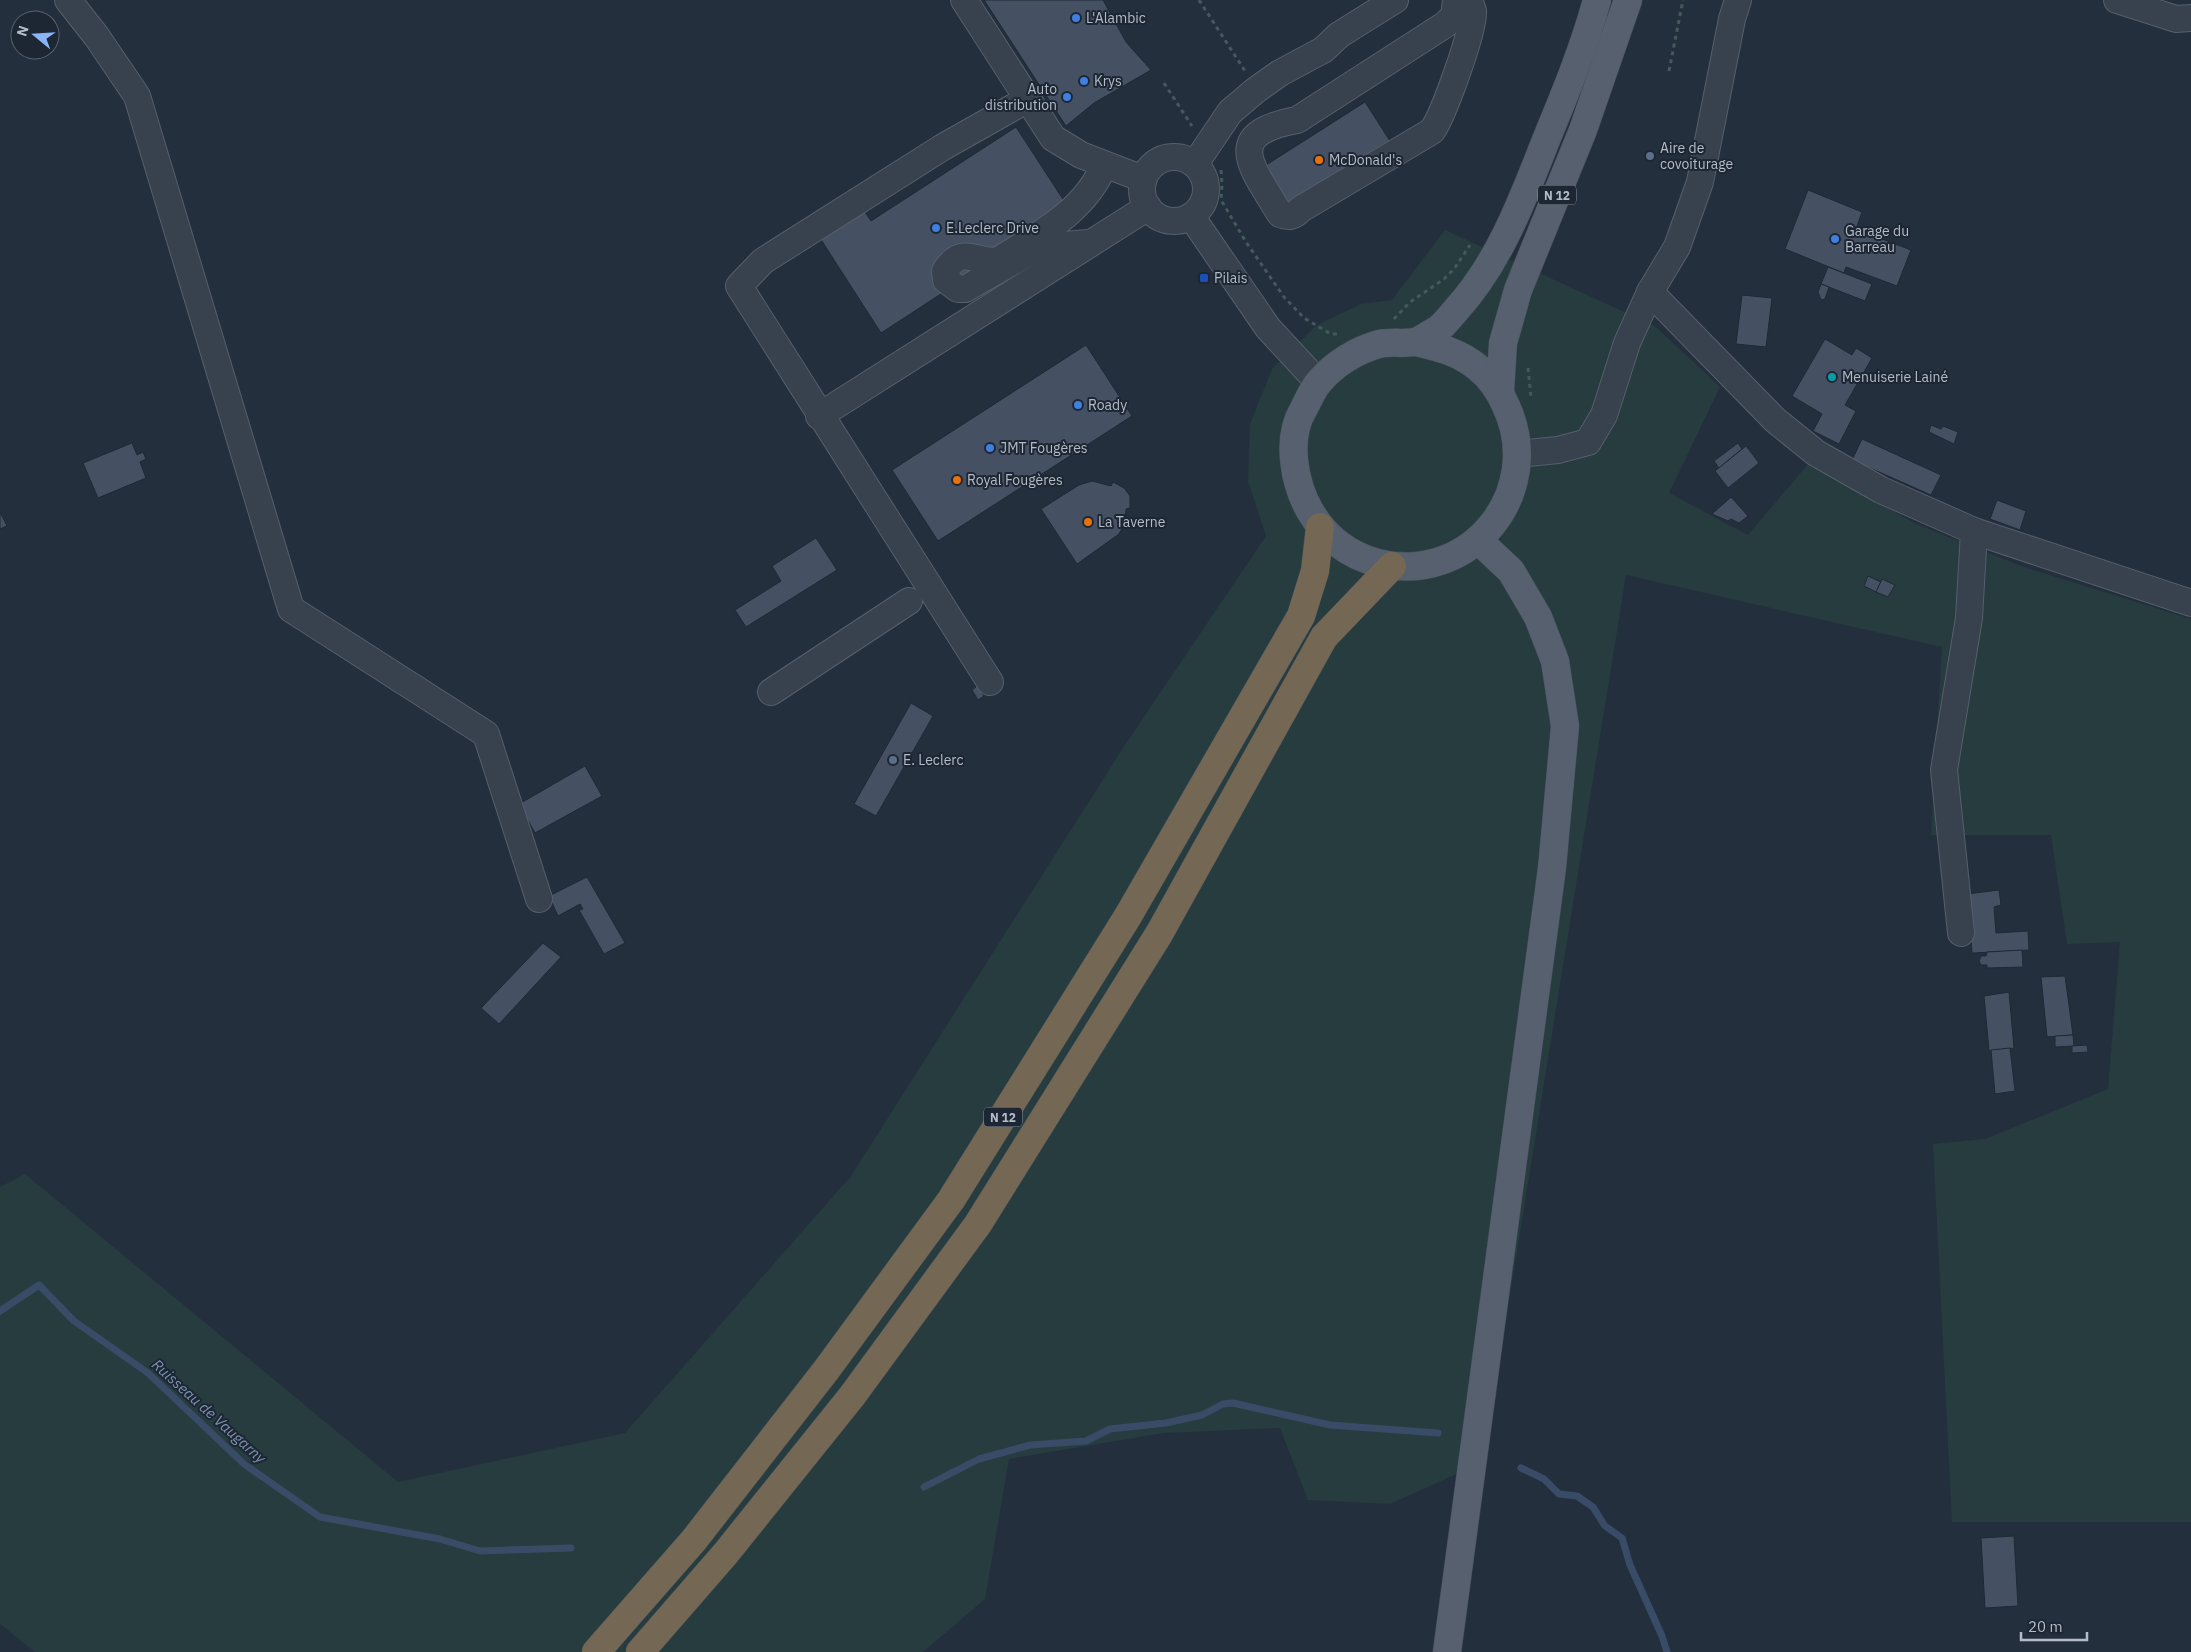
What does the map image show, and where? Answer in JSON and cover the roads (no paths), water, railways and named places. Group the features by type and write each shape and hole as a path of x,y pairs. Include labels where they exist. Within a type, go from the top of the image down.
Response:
{"highway":[{"name":"N 12","path":"596,1652 694,1540 827,1369 951,1200 1128,916 1301,616 1314,571 1320,528"},
{"name":"N 12","path":"640,1652 720,1561 852,1396 978,1224 1159,934 1324,637 1392,566"}],"main road":[{"name":"N 12","path":"1416,342 1439,329 1475,290 1519,209 1591,22 1597,0"},
{"name":"N 12","path":"1500,392 1504,344 1518,290 1584,130 1628,0"},
{"path":"1416,342 1449,350 1478,367 1500,392 1513,422 1518,454 1514,486 1500,516 1478,540 1452,557 1423,566 1392,566 1365,560 1340,546 1320,528 1300,494 1293,455 1299,417 1318,382 1346,358 1380,344 1416,342"},
{"path":"1447,1652 1551,878 1565,726 1555,661 1538,617 1510,571 1478,540"}],"street":[{"path":"68,0 98,37 137,96 291,609 486,734 539,900"},
{"path":"964,0 1053,138 1081,155 1144,179"},
{"path":"1195,164 1230,112 1256,90 1280,73 1323,50 1339,35 1395,0"},
{"path":"1456,0 1454,16 1446,24 1297,120 1275,124 1254,137 1249,150 1249,162 1280,214 1287,217 1295,215 1310,204 1432,131 1441,116 1470,30 1473,12 1469,0"},
{"path":"1518,454 1558,450 1588,442 1604,415 1627,344 1650,292 1677,247 1695,181 1738,0"},
{"path":"2117,0 2176,19 2191,18"},
{"path":"990,682 738,286 763,261 943,147 1028,99"},
{"path":"1179,157 1195,164 1202,172 1206,191 1204,201 1191,216 1182,220 1163,219 1148,207 1143,198 1144,179 1147,171 1162,159 1179,157"},
{"path":"1092,243 1038,247 965,289 958,289 946,280 945,271 951,261 965,255 997,261 1062,220 1079,206 1100,175 1104,165"},
{"path":"819,416 1148,207"},
{"path":"1191,216 1268,328 1318,382"},
{"path":"1650,292 1775,420 1816,453 1881,490 1974,531 2191,603"},
{"path":"1961,933 1944,770 1969,618 1974,531"},
{"path":"770,692 909,601"}],"waterway":[{"name":"Ruisseau de Vaugarny","path":"0,1311 39,1285 74,1321 148,1373 244,1464 320,1517 440,1539 480,1551 571,1548"},
{"name":"Ruisseau de Vaugarny","path":"924,1487 979,1459 1030,1445 1086,1441 1110,1429 1166,1423 1202,1415 1223,1404 1233,1403 1330,1425 1438,1433"},
{"name":"Ruisseau de Vaugarny","path":"1521,1468 1544,1479 1559,1494 1577,1496 1593,1507 1605,1526 1622,1538 1630,1565 1662,1636 1667,1652"}],"place":[{"name":"L'Alambic","path":"1076,18"},
{"name":"Krys","path":"1084,81"},
{"name":"Auto distribution","path":"1067,97"},
{"name":"Aire de covoiturage","path":"1650,156"},
{"name":"McDonald's","path":"1319,160"},
{"name":"E.Leclerc Drive","path":"936,228"},
{"name":"Garage du Barreau","path":"1835,239"},
{"name":"Pilais","path":"1204,278"},
{"name":"Menuiserie Lainé","path":"1832,377"},
{"name":"Roady","path":"1078,405"},
{"name":"JMT Fougères","path":"990,448"},
{"name":"Royal Fougères","path":"957,480"},
{"name":"La Taverne","path":"1088,522"},
{"name":"E. Leclerc","path":"893,760"}]}
